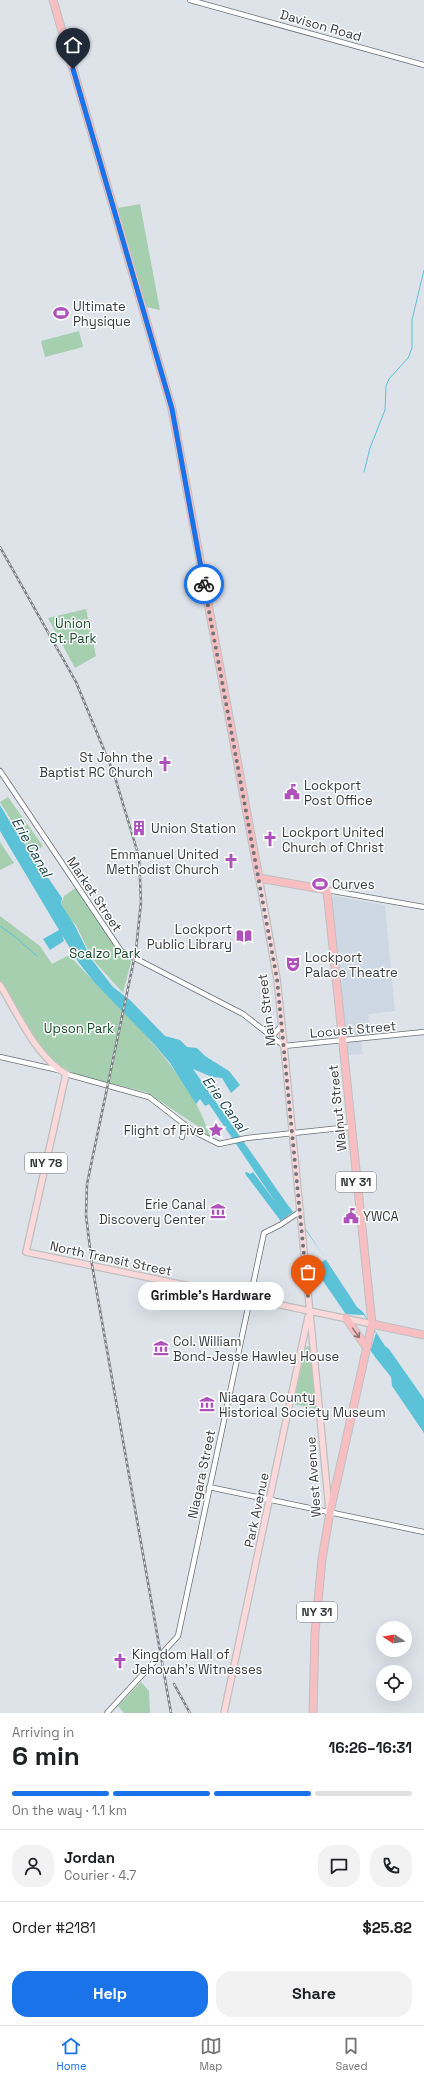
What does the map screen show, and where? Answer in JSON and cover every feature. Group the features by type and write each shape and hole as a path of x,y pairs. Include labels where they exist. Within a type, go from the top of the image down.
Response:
{"highway":[{"path":"53,0 172,409 259,878 327,890"},
{"name":"Walnut Street","path":"327,890 371,1324"},
{"path":"344,1318 366,1349"},
{"name":"NY 78","path":"371,1324 424,1335"},
{"name":"NY 31","path":"330,1512 371,1324"},
{"name":"West Avenue","path":"312,1713 315,1633 322,1559 330,1512"}],"main road":[{"name":"Main Street","path":"259,878 277,979 309,1311"},
{"path":"0,986 47,1060 66,1074"},
{"name":"North Transit Street","path":"66,1074 26,1252 309,1311"},
{"name":"NY 78","path":"309,1311 371,1324"},
{"name":"Park Avenue","path":"224,1713 309,1311"},
{"name":"West Avenue","path":"309,1311 330,1512"}],"street":[{"name":"Davison Road","path":"190,0 424,65"},
{"name":"Market Street","path":"0,771 121,951 243,1014 283,1045"},
{"path":"327,890 424,907"},
{"path":"267,1033 276,1033 281,1027"},
{"name":"Locust Street","path":"283,1045 342,1041 424,1032"},
{"path":"0,1057 60,1071"},
{"path":"35,1064 45,1063 47,1060"},
{"path":"66,1074 149,1097 202,1137 219,1144 247,1138 350,1127"},
{"path":"182,1137 184,1124"},
{"name":"Niagara Street","path":"108,1713 178,1636 209,1487 251,1300 264,1233 299,1216"},
{"path":"209,1487 424,1532"}],"shaded area":[{"path":"335,896 385,905 395,1011 368,1014 370,1035 361,1036 362,1054 348,1055 332,898"}],"green space":[{"path":"140,204 160,310 146,307 118,208"},
{"path":"79,331 83,347 45,357 41,341"},
{"name":"Union St. Park","path":"86,609 96,656 75,668 48,618"},
{"path":"8,797 43,846 32,854 0,802"},
{"path":"0,842 14,863 0,870"},
{"name":"Scalzo Park","path":"77,887 120,952 132,958 123,993 93,960 76,925 67,916 61,904 64,896"},
{"name":"Upson Park","path":"0,916 40,946 52,964 69,955 120,1008 169,1063 183,1083 198,1108 211,1138 196,1125 146,1092 80,1076 57,1065 42,1050 0,983"},
{"path":"309,1346 316,1409 293,1404 306,1347"},
{"path":"141,1682 149,1691 150,1713 124,1713 118,1706"}],"water":[{"path":"0,805 13,827 62,898 61,904 75,926 92,960 113,987 130,1000 165,1036 180,1040 187,1047 197,1048 205,1056 229,1071 240,1085 231,1093 222,1078 212,1077 193,1069 287,1204 302,1223 357,1307 363,1312 385,1346 389,1349 424,1399 424,1433 392,1386 391,1377 375,1357 319,1275 312,1269 280,1220 246,1175 245,1173 247,1172 250,1174 253,1172 276,1203 209,1104 205,1106 200,1099 196,1104 170,1063 154,1044 94,982 79,963 62,935 64,941 50,950 43,939 59,930 0,831"}],"pier":[{"path":"293,1212 326,1259 312,1269 279,1222"},
{"path":"342,1314 364,1315 376,1333 370,1352"}],"waterway":[{"path":"364,472 370,448 385,410 386,386 389,379 408,358 412,348 412,320 424,270"},
{"path":"0,926 37,956"}],"railway":[{"path":"0,547 76,682 114,774 139,857 141,902 136,950 87,1184 86,1215 92,1265 171,1713"},
{"path":"174,1684 190,1713"}],"way so far":[{"path":"204,584 277,979 306,1261 308,1296"}],"place":[{"name":"Ultimate Physique","path":"61,313"},
{"name":"St John the Baptist RC Church","path":"165,764"},
{"name":"Lockport Post Office","path":"292,792"},
{"name":"Union Station","path":"139,828"},
{"name":"Lockport United Church of Christ","path":"270,839"},
{"name":"Emmanuel United Methodist Church","path":"231,861"},
{"name":"Curves","path":"320,884"},
{"name":"Lockport Public Library","path":"244,936"},
{"name":"Lockport Palace Theatre","path":"293,964"},
{"name":"Flight of Five","path":"216,1130"},
{"name":"Erie Canal Discovery Center","path":"218,1211"},
{"name":"YWCA","path":"351,1216"},
{"name":"Grimble's Hardware","path":"308,1296"},
{"name":"Col. William Bond-Jesse Hawley House","path":"161,1348"},
{"name":"Niagara County Historical Society Museum","path":"207,1404"},
{"name":"Kingdom Hall of Jehovah’s Witnesses","path":"120,1661"}],"route":[{"path":"73,69 172,409 204,584"}],"water label":[{"name":"Erie Canal","path":"32,847"},
{"name":"Erie Canal","path":"225,1104"}]}
